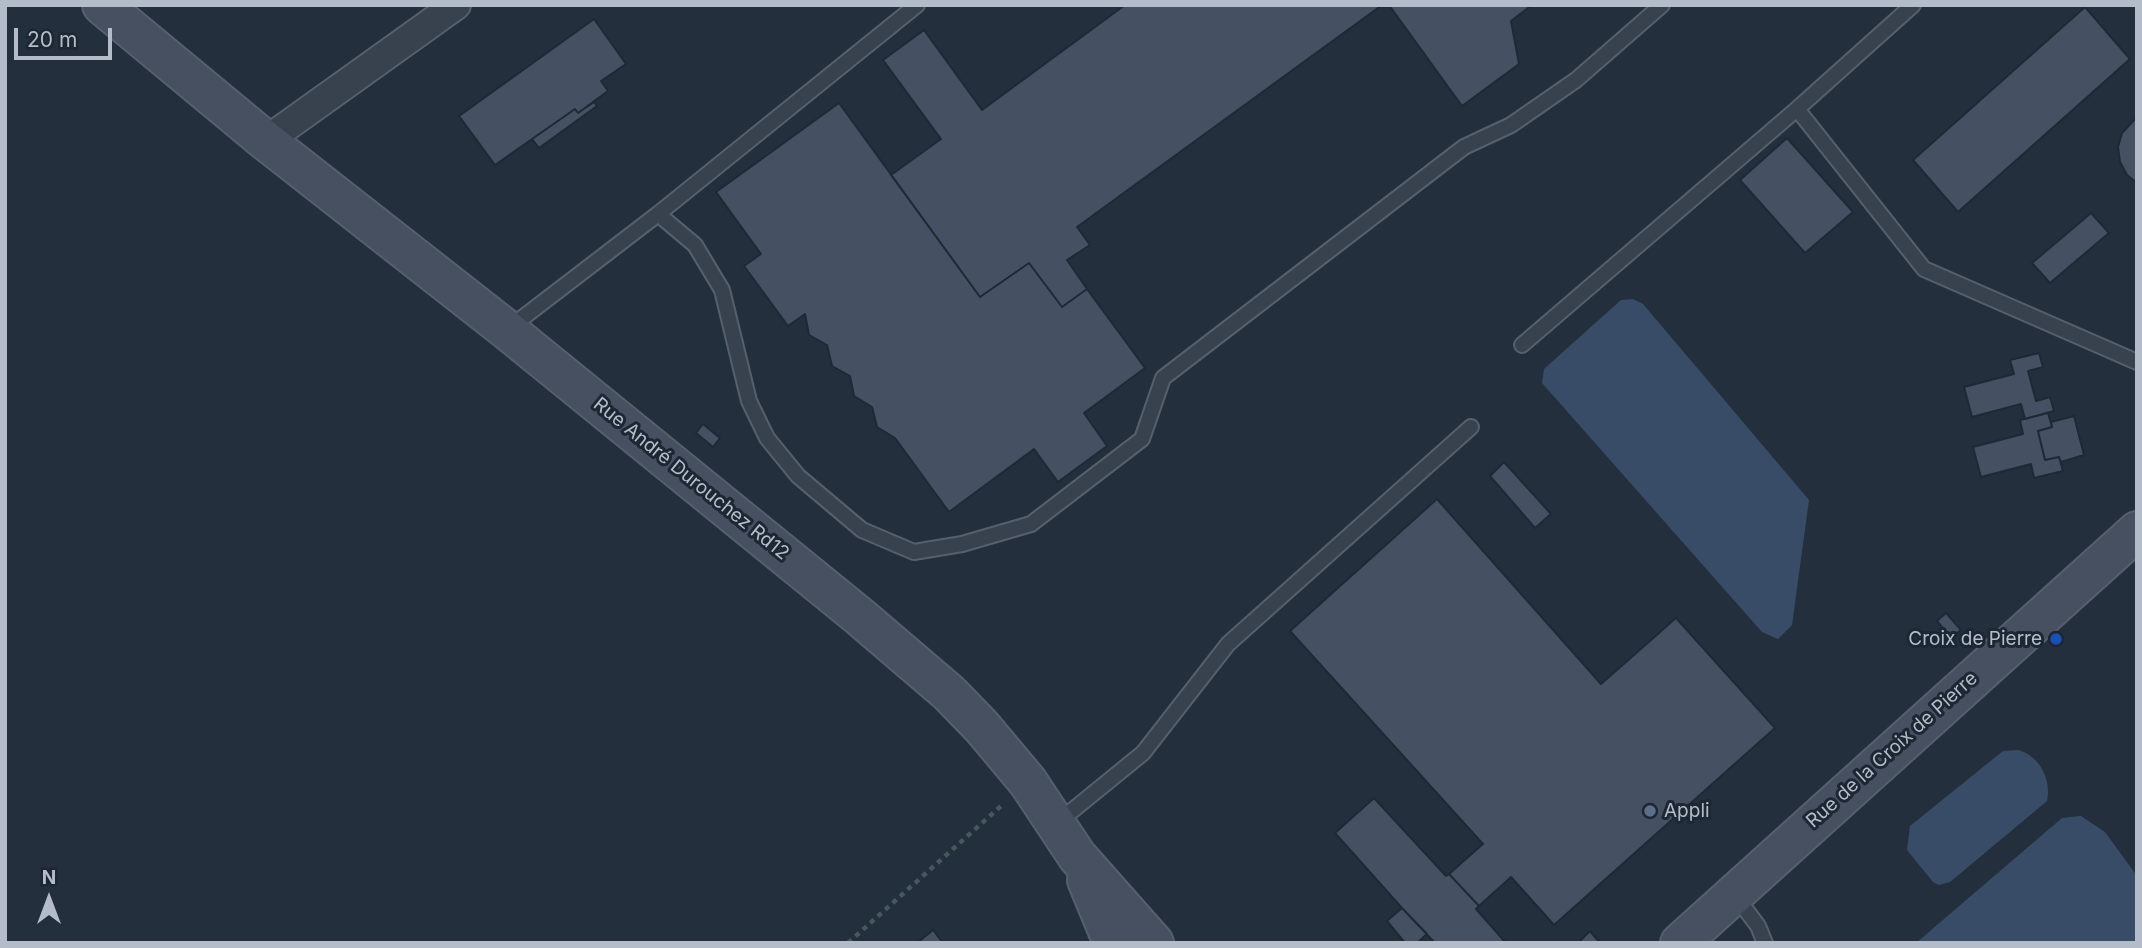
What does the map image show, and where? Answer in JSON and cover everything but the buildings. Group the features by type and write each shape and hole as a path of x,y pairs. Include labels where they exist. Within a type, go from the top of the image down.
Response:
{"main road":[{"name":"Rue André Durouchez Rd12","path":"102,5 266,141 507,330 859,616 939,685 982,727 1028,782 1077,856 1154,943"},
{"name":"Rue de la Croix de Pierre","path":"1680,943 2137,531"},
{"name":"Rue André Durouchez Rd12","path":"1077,856 1113,943"}],"street":[{"path":"266,141 456,5"}],"lane":[{"path":"507,330 658,215 917,5"},
{"path":"658,215 695,244 722,290 749,401 767,438 798,476 862,530 914,552 962,544 1031,524 1142,439 1163,378 1464,147 1511,125 1576,80 1661,5"},
{"path":"1522,345 1797,109 1913,5"},
{"path":"1797,109 1923,269 2137,362"},
{"path":"1056,824 1143,753 1228,644 1471,427"},
{"path":"1733,893 1758,926 1765,943"}],"path":[{"path":"848,943 1028,782"}],"water":[{"path":"1633,299 1643,304 1809,500 1792,625 1778,639 1762,632 1542,383 1544,369 1621,300"},
{"path":"2018,750 2032,757 2046,777 2047,801 1950,882 1939,885 1933,882 1907,850 1910,826 2003,751"},
{"path":"2081,816 2105,832 2137,876 2137,943 1916,943 2062,818"}],"place":[{"name":"Croix de Pierre","path":"2056,639"},
{"name":"Appli","path":"1650,811"}]}
